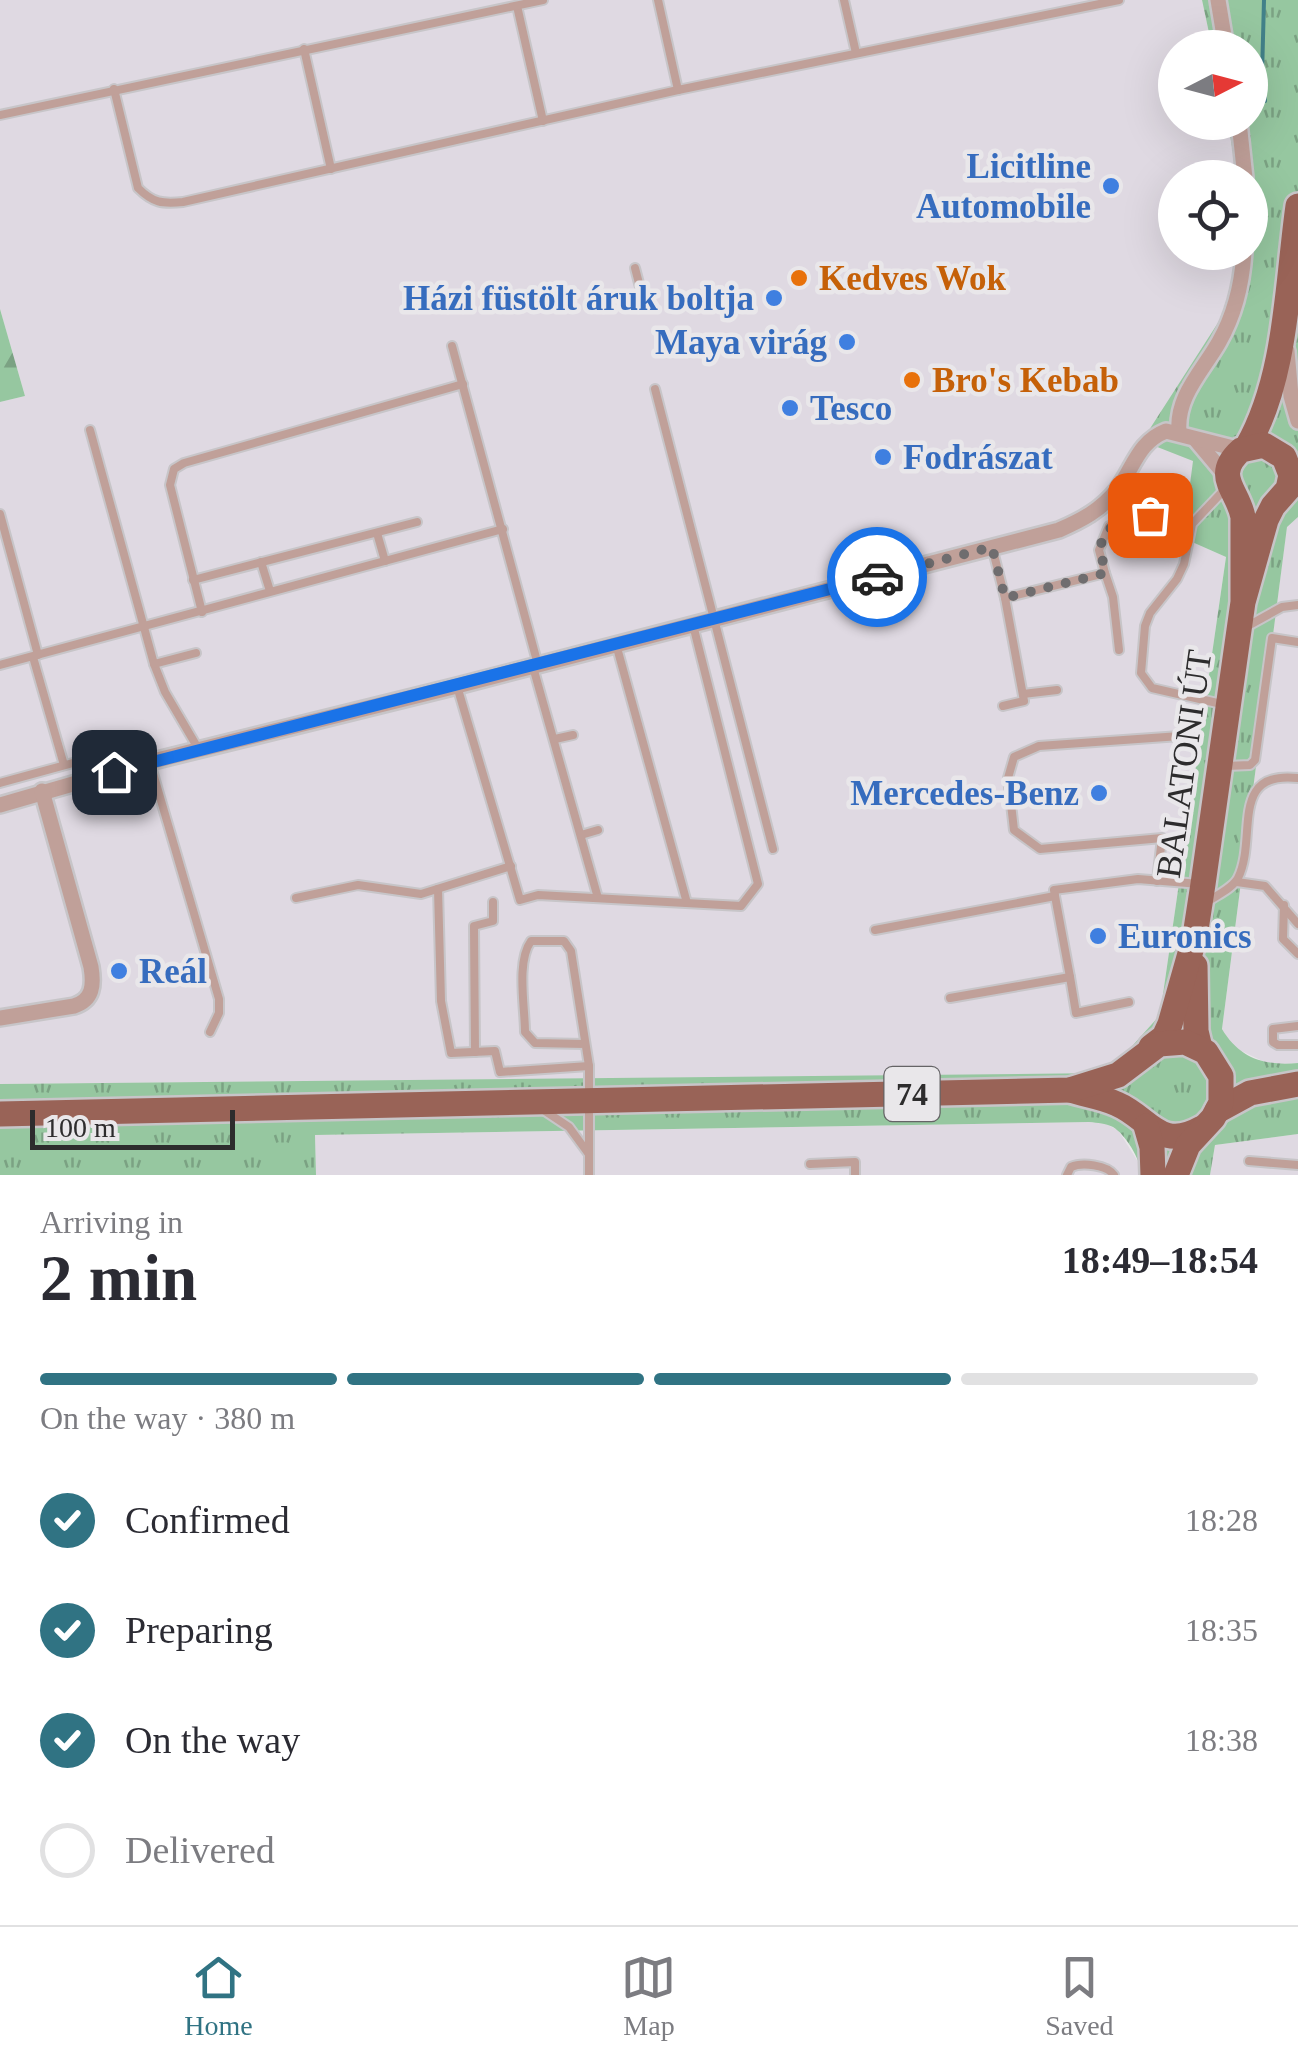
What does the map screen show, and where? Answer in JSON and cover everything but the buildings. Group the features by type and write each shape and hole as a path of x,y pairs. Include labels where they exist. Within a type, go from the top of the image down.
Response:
{"main road":[{"name":"BALATONI ÚT","path":"1143,1055 1164,1037 1170,1024 1195,936 1242,602 1244,538 1232,488 1232,460 1244,448 1264,413 1274,376 1298,206"},
{"name":"BALATONI ÚT","path":"1242,602 1290,480 1289,461 1274,418 1274,376"},
{"path":"1244,448 1264,445 1289,461"},
{"path":"1232,488 1258,508 1285,499"},
{"name":"BALATONI ÚT","path":"1195,936 1196,1031 1209,1058"},
{"name":"74","path":"0,1114 1070,1090 1118,1075 1143,1055 1176,1041 1253,1080 1290,1084"},
{"path":"1143,1055 1129,1078 1128,1095 1152,1147 1153,1175"},
{"path":"1176,1175 1188,1145 1210,1120 1223,1094 1209,1058"},
{"name":"74","path":"1070,1090 1120,1105 1161,1134 1178,1136 1210,1120 1234,1099 1290,1084"}],"street":[{"path":"1218,0 1223,30"},
{"path":"1180,432 1180,406 1219,342 1235,306 1241,270"},
{"path":"1283,317 1291,396 1298,421"},
{"path":"0,805 149,762 1058,530 1086,517 1114,492 1142,446 1166,431 1244,448"},
{"path":"1196,440 1232,488"},
{"path":"0,1018 84,1003 92,988 92,967 42,791"}],"lane":[{"path":"0,115 543,0"},
{"path":"658,0 678,90"},
{"path":"844,0 856,53"},
{"path":"1052,0 1055,13"},
{"path":"114,89 138,188 150,200 162,204 678,90 1118,0"},
{"path":"516,6 543,121"},
{"path":"304,49 331,169"},
{"path":"634,268 641,291"},
{"path":"452,346 598,898"},
{"path":"202,612 170,485 174,469 464,384"},
{"path":"655,390 773,849"},
{"path":"90,430 154,664 165,692 199,750"},
{"path":"1228,705 1152,688 1141,673 1145,626 1184,564 1192,524 1232,488"},
{"path":"1118,650 1113,597 1098,550 1110,526 1183,507"},
{"path":"0,514 64,765"},
{"path":"194,580 417,522"},
{"path":"0,666 502,529"},
{"path":"377,533 385,561"},
{"path":"992,547 1024,702 1004,706"},
{"path":"261,562 270,592"},
{"path":"1005,598 1106,573"},
{"path":"1238,632 1282,607 1298,604"},
{"path":"457,686 520,900 538,895 741,906 758,884 693,625"},
{"path":"1219,766 1250,765 1256,760 1272,638 1298,642"},
{"path":"616,644 688,903"},
{"path":"154,664 196,653"},
{"path":"1023,694 1057,690"},
{"path":"555,739 573,735"},
{"path":"1157,881 1162,838 1040,849 1014,830 1008,778 1014,757 1039,746 1180,736"},
{"path":"0,783 124,749"},
{"path":"149,762 219,1000 219,1013 210,1032"},
{"path":"1236,882 1243,865 1251,799 1258,787 1269,779 1298,778"},
{"path":"580,835 598,830"},
{"path":"296,898 358,885 421,894 511,866"},
{"path":"1129,1002 1076,1013 1054,890 1138,879 1157,881 1201,896 1236,882 1265,886 1298,924"},
{"path":"438,889 441,1001 452,1053 496,1051 500,1072 588,1066"},
{"path":"875,930 1055,896"},
{"path":"474,1052 474,926 494,921 493,902"},
{"path":"1284,905 1282,939 1298,954"},
{"path":"585,1044 545,1044 529,1039 525,1032 524,963 525,950 531,942 557,939 568,946 585,1044 588,1066 589,1175"},
{"path":"950,998 1070,977"},
{"path":"1298,1026 1273,1029 1272,1035 1278,1045 1298,1045"},
{"path":"533,1103 569,1127 589,1154"},
{"path":"1249,1161 1298,1165"},
{"path":"810,1164 855,1162 855,1175"},
{"path":"1067,1175 1071,1166 1077,1164 1108,1169 1114,1175"}],"shaded area":[{"path":"0,0 1202,0 1208,30 1158,30 1158,140 1231,140 1234,160 1158,160 1158,270 1236,270 1194,461 1183,538 1226,557 1160,1015 1108,1074 0,1084 0,402 25,396 0,309"},
{"path":"1298,517 1298,1063 1271,1065 1233,1047 1222,1029 1287,526"},
{"path":"1089,1122 1118,1130 1142,1168 1141,1175 316,1175 315,1135"},
{"path":"1298,1134 1298,1175 1210,1175 1215,1145"}],"green space":[{"path":"1202,0 1298,0 1298,517 1287,527 1222,1029 1245,1054 1275,1063 1298,1063 1298,1134 1215,1145 1210,1175 1141,1175 1136,1156 1118,1130 1089,1122 315,1135 316,1175 0,1175 0,1084 1108,1073 1160,1015 1226,557 1183,538 1193,461 1142,441 1232,301 1243,270 1268,270 1268,160 1234,160 1231,140 1268,140 1268,30 1208,30"},
{"path":"0,309 25,396 0,402"}],"waterway":[{"path":"1263,30 1264,0"}],"way so far":[{"path":"877,577 992,547 1005,598 1106,573 1098,550 1105,532 1117,523 1150,515"}],"place":[{"name":"Licitline Automobile","path":"1111,186"},
{"name":"Kedves Wok","path":"799,278"},
{"name":"Házi füstölt áruk boltja","path":"774,298"},
{"name":"Maya virág","path":"847,342"},
{"name":"Bro's Kebab","path":"912,380"},
{"name":"Tesco","path":"790,408"},
{"name":"Fodrászat","path":"883,457"},
{"name":"Mercedes-Benz","path":"1099,793"},
{"name":"Euronics","path":"1098,936"},
{"name":"Reál","path":"119,971"}],"route":[{"path":"114,772 877,577"}]}
